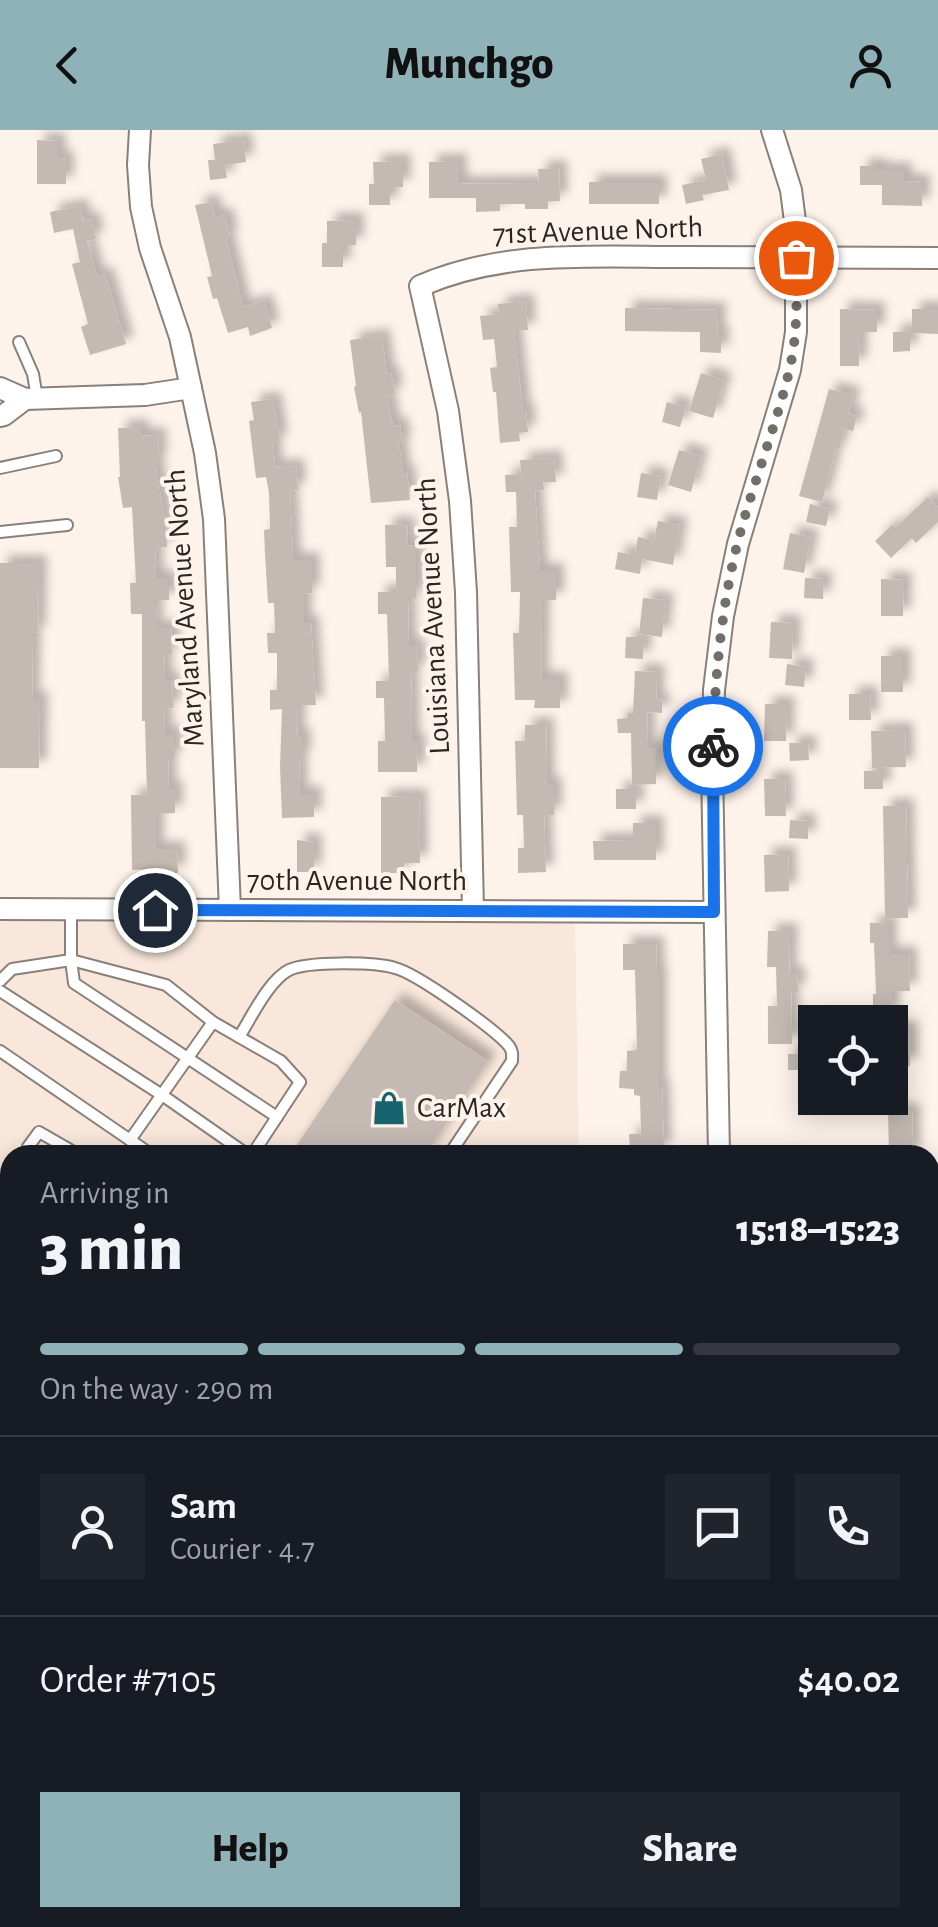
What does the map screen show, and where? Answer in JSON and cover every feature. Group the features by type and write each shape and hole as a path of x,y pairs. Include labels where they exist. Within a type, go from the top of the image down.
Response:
{"street":[{"name":"Maryland Avenue North","path":"140,130 141,208 180,337 205,454 214,519 230,910"},
{"path":"718,1145 714,690 723,616 738,544 790,370 796,332 791,190 772,130"},
{"name":"71st Avenue North","path":"429,320 420,286 451,272 484,264 570,256 938,258"},
{"name":"Louisiana Avenue North","path":"429,320 448,410 460,501 474,911"},
{"path":"0,388 31,399 146,395 191,388"},
{"path":"0,416 31,399"},
{"name":"70th Avenue North","path":"0,908 714,912"}],"lane":[{"path":"18,342 33,374 31,399"},
{"path":"0,468 56,456"},
{"path":"0,532 67,525"},
{"path":"71,910 70,960 74,982 277,1117"},
{"path":"0,982 12,969 70,960 166,985 213,1022 282,1061 300,1082 257,1145"},
{"path":"239,1037 286,971 306,964 378,964 400,969 477,1019 512,1053 512,1061 456,1145"},
{"path":"0,991 235,1145"},
{"path":"130,1140 213,1022"},
{"path":"0,1051 137,1145"},
{"path":"29,1145 39,1132 62,1145"}],"shaded area":[{"path":"0,921 575,922 579,1145 0,1145"}],"building":[{"path":"37,140 58,141 58,158 66,159 66,184 37,184"},
{"path":"244,140 246,162 225,165 227,178 210,180 208,160 215,160 213,144"},
{"path":"722,154 729,190 702,195 704,200 686,204 682,185 706,180 701,159"},
{"path":"403,161 403,187 390,187 390,205 369,205 369,184 374,184 373,162"},
{"path":"459,161 459,184 539,183 538,169 559,168 560,201 548,201 548,209 500,204 500,211 476,212 476,198 429,198 429,162"},
{"path":"860,166 904,170 904,181 922,182 922,206 882,205 882,185 860,185"},
{"path":"589,182 659,182 659,204 589,204"},
{"path":"212,202 215,217 225,215 230,237 226,238 243,307 264,301 272,328 250,336 248,327 228,333 207,277 212,276 195,205"},
{"path":"80,206 83,221 92,219 96,239 87,241 97,277 105,274 126,344 90,355 81,327 88,324 72,264 80,262 73,229 54,233 50,212"},
{"path":"356,220 356,245 343,245 343,267 322,267 327,221"},
{"path":"526,301 528,330 514,331 528,432 519,433 520,441 500,443 490,368 497,367 494,339 483,340 480,316 499,314 498,304"},
{"path":"625,308 718,310 721,353 700,352 700,332 625,331"},
{"path":"840,309 877,310 877,332 860,332 859,366 840,366"},
{"path":"912,309 938,309 938,334 912,333"},
{"path":"910,331 910,351 893,352 893,332"},
{"path":"382,336 387,374 391,373 395,394 387,396 393,426 400,425 403,445 399,445 410,500 371,503 350,340"},
{"path":"701,373 724,380 713,418 689,411"},
{"path":"829,389 853,395 848,413 857,416 853,431 844,429 839,449 836,448 822,502 799,496"},
{"path":"273,399 280,441 273,442 275,468 296,466 298,490 290,491 293,560 312,560 312,593 304,594 304,623 311,623 316,705 298,705 297,736 303,736 300,794 314,794 314,817 282,818 282,709 270,710 270,690 277,690 277,653 268,653 267,633 275,633 274,603 268,603 265,554 264,530 270,529 269,493 266,477 256,478 249,421 254,420 251,402"},
{"path":"667,402 686,407 680,427 662,422"},
{"path":"141,427 141,436 158,435 159,461 155,462 167,547 155,548 156,578 169,578 169,600 155,600 155,628 171,628 172,654 164,654 165,680 172,680 173,708 164,709 165,734 174,734 174,759 168,759 169,789 175,789 175,813 156,814 156,849 177,849 178,873 132,870 131,795 147,795 142,614 131,614 130,583 136,583 132,507 123,508 118,477 118,428"},
{"path":"679,450 701,456 691,492 668,485"},
{"path":"554,458 556,482 543,482 544,490 535,491 540,571 556,571 556,600 542,600 541,679 560,679 560,708 534,708 535,700 515,700 513,633 519,633 520,592 511,592 509,527 517,527 516,492 506,492 505,475 521,474 520,460"},
{"path":"641,473 661,476 657,500 637,497"},
{"path":"928,497 938,507 938,522 916,543 912,538 891,558 875,541"},
{"path":"810,504 830,509 826,526 806,522"},
{"path":"658,521 680,525 673,565 642,559 640,574 615,569 618,552 635,555 638,537 654,540"},
{"path":"407,524 408,546 416,545 416,598 409,598 408,614 409,646 417,646 418,671 411,671 412,741 418,741 417,772 378,772 378,741 385,741 384,698 376,698 376,681 389,681 387,614 378,614 378,592 396,592 396,567 386,567 385,525"},
{"path":"790,533 811,537 804,573 783,569"},
{"path":"0,563 39,563 32,699 40,699 39,768 0,768"},
{"path":"805,578 824,579 823,599 804,598"},
{"path":"881,579 904,580 903,616 881,616"},
{"path":"643,598 666,600 662,637 639,634"},
{"path":"771,622 793,623 792,659 769,658"},
{"path":"626,637 644,637 643,659 625,658"},
{"path":"881,656 903,656 903,692 881,692"},
{"path":"787,664 806,667 804,687 785,685"},
{"path":"635,671 657,672 656,700 662,701 662,713 647,712 648,748 656,748 656,784 632,785 631,733 618,733 617,719 633,713"},
{"path":"849,694 870,694 871,720 849,720"},
{"path":"765,704 787,704 786,741 764,741"},
{"path":"525,725 546,725 547,785 554,785 554,815 544,815 546,872 518,873 518,848 524,848 523,815 517,815 515,741 525,741"},
{"path":"905,730 906,767 872,768 871,731"},
{"path":"789,743 808,743 809,760 790,761"},
{"path":"864,771 883,771 883,789 864,789"},
{"path":"764,779 785,779 786,816 765,816"},
{"path":"616,789 636,789 636,809 616,809"},
{"path":"419,796 420,863 404,863 404,873 381,873 381,797"},
{"path":"883,806 906,806 908,918 885,918"},
{"path":"790,820 808,821 808,839 789,838"},
{"path":"633,823 656,823 656,860 594,860 593,841 633,840"},
{"path":"297,840 314,842 314,872 297,872"},
{"path":"788,854 789,891 765,892 764,855"},
{"path":"889,922 889,954 909,954 910,991 892,991 892,1005 873,1005 876,994 870,923"},
{"path":"768,931 790,931 789,974 797,974 798,991 791,991 792,1044 768,1044 768,1006 777,1006 776,967 767,967"},
{"path":"623,944 656,944 664,1145 630,1145 629,1134 641,1134 640,1096 634,1095 634,1089 619,1088 620,1071 627,1071 627,1051 637,1050 635,970 623,970"},
{"name":"CarMax","path":"395,1000 488,1061 432,1145 297,1145"},
{"path":"908,1029 910,1029 908,1066"},
{"path":"788,1054 798,1054 798,1070 788,1070"},
{"path":"912,1111 913,1145 889,1145 888,1115 908,1115"}],"way so far":[{"path":"713,746 714,690 723,616 738,544 790,370 796,332 796,258"}],"place":[{"name":"CarMax","path":"389,1108"}],"route":[{"path":"155,910 714,912 713,746"}]}
